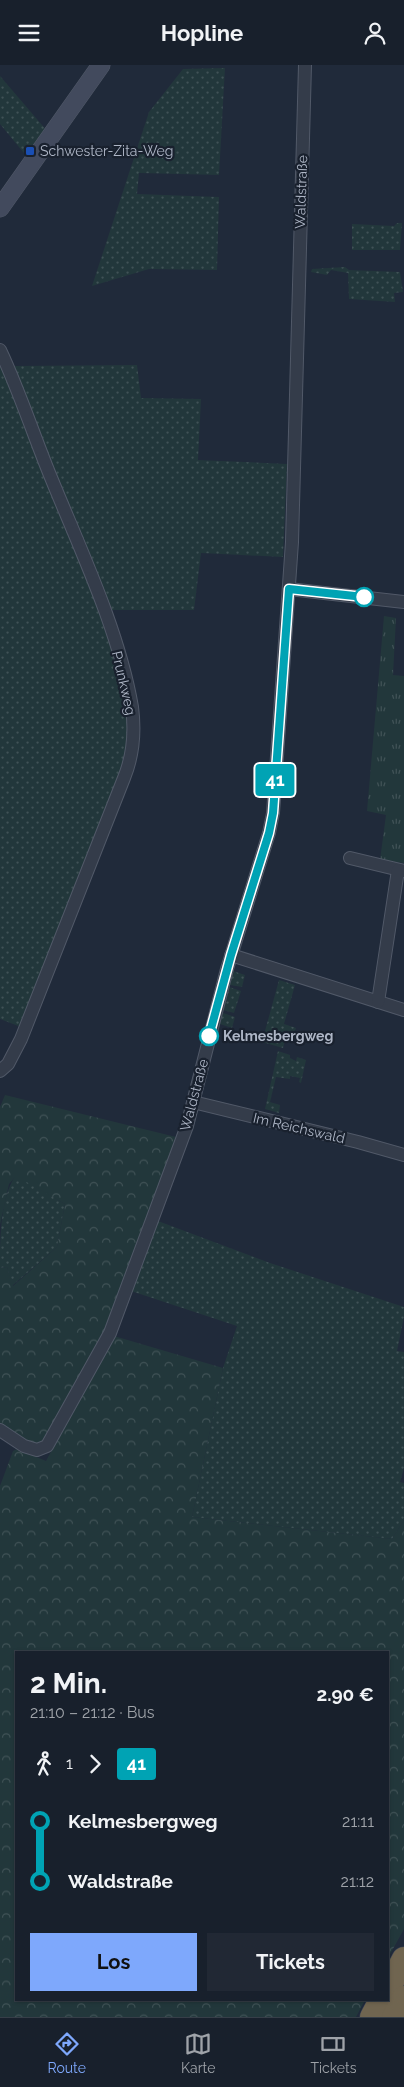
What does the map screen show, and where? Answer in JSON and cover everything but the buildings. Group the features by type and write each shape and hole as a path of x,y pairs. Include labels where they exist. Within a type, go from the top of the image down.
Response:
{"highway":[{"path":"389,1987 404,1959"},
{"path":"394,2017 404,1998"},
{"path":"372,2017 380,2001"}],"street":[{"path":"0,208 102,65"},
{"name":"Waldstraße","path":"0,1430 24,1446 37,1450 47,1446 110,1333 187,1126 231,955 264,853 273,813 289,589 305,65"},
{"name":"Prunkweg","path":"0,350 15,382 42,456 104,611 123,667 132,708 133,735 130,759 124,778 20,1039 8,1064 0,1071"},
{"path":"289,589 404,602"},
{"path":"350,858 401,870 378,1002"},
{"path":"231,955 404,1011"},
{"name":"Im Reichswald","path":"193,1102 404,1155"}],"green space":[{"path":"225,68 219,175 139,173 137,194 219,197 217,270 149,269 92,286 149,112 183,69"},
{"path":"0,76 48,132 28,158 0,124"},
{"path":"397,223 402,223 400,250 352,250 352,224 394,226"},
{"path":"345,267 349,270 400,272 403,292 394,293 395,302 349,299 348,273 331,270 327,275 311,272 312,269"},
{"path":"0,365 12,383 81,562 119,668 128,709 129,734 121,775 21,1027 0,1019"},
{"path":"137,365 141,398 201,399 198,460 287,464 283,557 201,553 194,610 107,610 46,455 14,366"},
{"path":"384,616 396,618 393,675 404,676 404,863 380,860 386,815 367,811"},
{"path":"233,971 245,975 242,987 230,985"},
{"path":"279,980 295,985 284,1024 296,1028 291,1043 285,1041 283,1048 262,1042"},
{"path":"229,987 241,991 234,1013 223,1010"},
{"path":"223,1013 235,1017 232,1028 220,1024"},
{"path":"278,1051 290,1055 290,1058 296,1061 297,1057 306,1060 301,1083 299,1082 300,1078 290,1076 290,1079 276,1077 270,1102 280,1105 279,1113 265,1109"},
{"path":"5,1095 176,1137 106,1331 44,1444 37,1446 26,1442 0,1423 0,1268 7,1267 13,1286 57,1247 65,1204 16,1176 9,1184 0,1225 0,1107"},
{"path":"16,1175 65,1204 57,1247 12,1286 7,1267 0,1268 0,1245 4,1207 11,1184"},
{"path":"158,1221 270,1263 404,1307 404,1317 397,1351 404,1352 404,1468 400,1482 404,1483 404,1520 392,1539 192,1517 223,1368 237,1326 131,1291"},
{"path":"114,1336 223,1368 192,1517 392,1539 404,1520 404,1929 389,1956 389,1651 15,1651 15,2001 364,2001 356,2017 0,2017 0,1486 13,1451 17,1449 46,1461"}],"bus line":[{"name":"41","path":"209,1036 231,955 264,853 273,813 289,589 364,597"}],"place":[{"name":"Schwester-Zita-Weg","path":"30,151"},
{"name":"Kelmesbergweg","path":"209,1036"}]}
